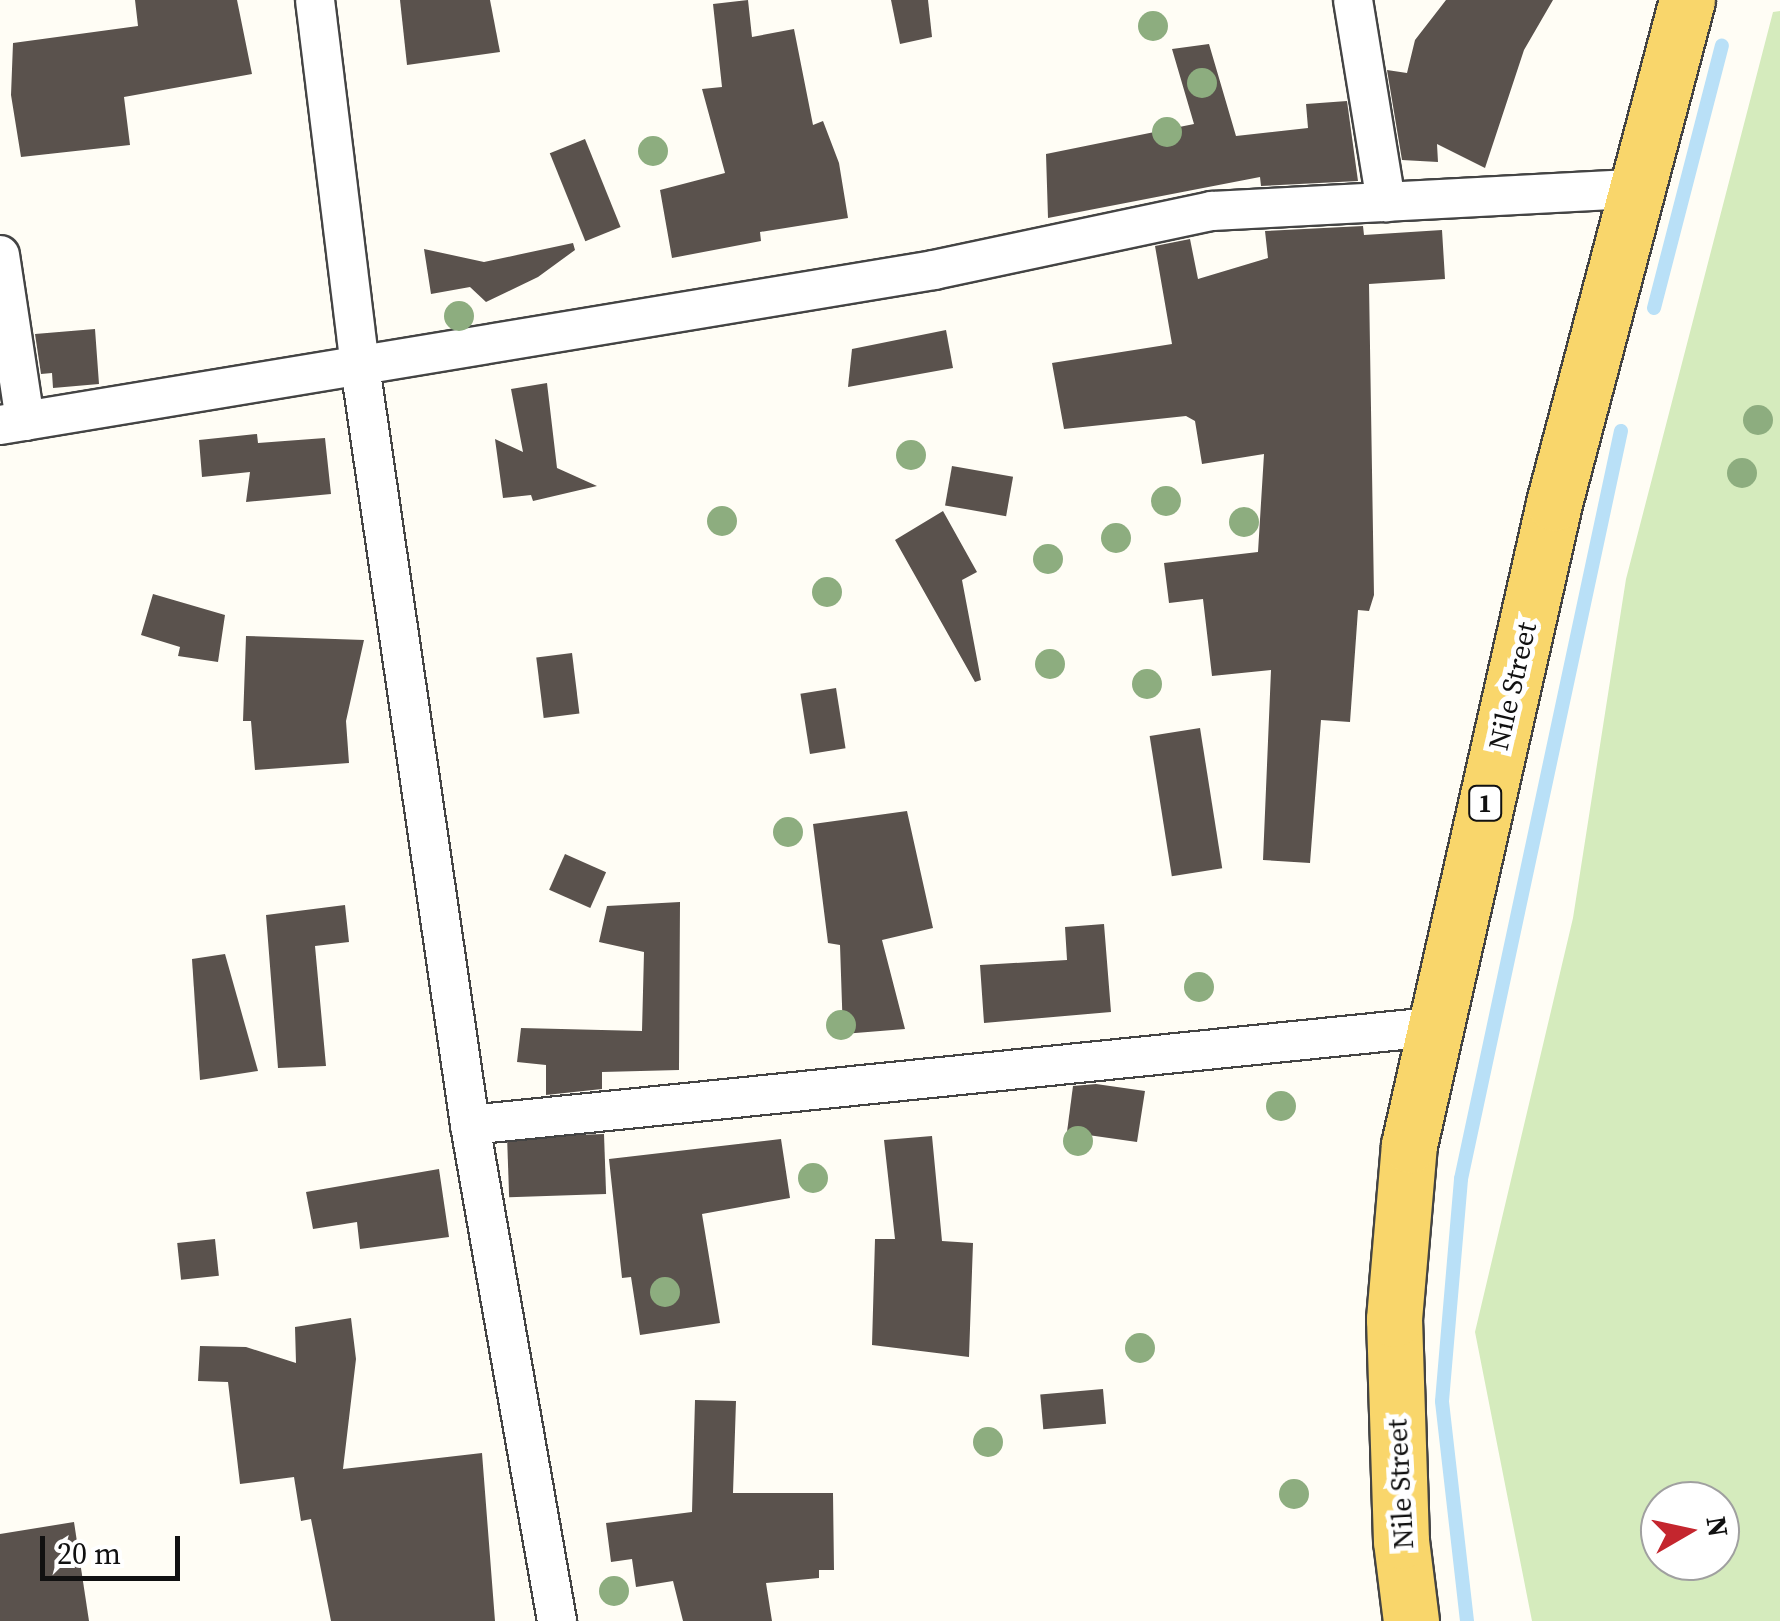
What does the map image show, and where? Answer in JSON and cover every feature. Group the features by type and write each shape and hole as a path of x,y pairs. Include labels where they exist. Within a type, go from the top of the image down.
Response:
{"main road":[{"name":"Nile Street","path":"1411,1621 1402,1541 1394,1319 1410,1144 1432,1027 1554,503 1687,0"}],"street":[{"path":"315,0 360,366 470,1125 558,1621"},
{"path":"1353,0 1386,202"},
{"path":"0,255 12,423 934,270 1212,210 1636,190"},
{"path":"470,1125 1432,1027"}],"green space":[{"path":"1780,11 1780,1621 1532,1621 1475,1332 1573,918 1626,579 1773,12"}],"building":[{"path":"135,0 237,0 252,74 124,97 130,145 21,157 11,95 13,43 138,26"},
{"path":"400,0 490,0 500,52 407,65"},
{"path":"748,0 752,37 794,29 813,125 823,121 839,163 848,218 760,232 761,241 672,258 660,190 725,173 702,89 722,87 713,4"},
{"path":"891,0 928,0 932,37 900,44"},
{"path":"1446,0 1553,0 1524,50 1485,168 1437,144 1438,162 1402,160 1387,70 1407,73 1415,40"},
{"path":"1209,44 1236,136 1308,128 1306,104 1347,101 1358,181 1261,186 1260,177 1048,218 1046,154 1194,124 1172,49"},
{"path":"585,139 621,227 585,241 550,153"},
{"path":"1363,226 1364,235 1442,230 1445,279 1369,284 1374,595 1369,611 1358,610 1350,722 1321,720 1310,863 1263,860 1271,670 1212,676 1203,599 1169,603 1164,563 1258,552 1264,454 1202,464 1195,421 1186,416 1064,429 1052,363 1172,344 1155,246 1190,239 1198,279 1268,258 1265,231"},
{"path":"573,243 575,250 538,277 486,302 470,287 431,294 424,249 484,262"},
{"path":"95,329 99,384 53,388 52,373 41,374 35,334"},
{"path":"946,330 953,368 848,387 852,349"},
{"path":"547,383 557,468 597,486 533,501 531,495 503,498 495,439 523,452 511,389"},
{"path":"257,434 258,443 325,438 331,494 246,502 250,472 202,477 199,440"},
{"path":"952,466 1013,477 1006,516 945,505"},
{"path":"943,511 977,572 962,580 981,680 975,682 895,540"},
{"path":"153,594 225,615 218,662 178,656 180,647 141,635"},
{"path":"246,636 364,640 346,721 349,763 255,770 251,721 243,721"},
{"path":"572,653 579,714 544,718 536,657"},
{"path":"836,688 846,748 810,754 800,694"},
{"path":"1200,728 1222,868 1172,876 1150,736"},
{"path":"907,811 933,928 882,940 905,1029 843,1034 840,945 828,943 813,824"},
{"path":"565,854 606,872 590,908 549,890"},
{"path":"680,902 679,1070 602,1072 602,1089 546,1095 546,1065 517,1062 521,1028 642,1031 644,952 599,942 607,906"},
{"path":"345,905 349,942 315,946 326,1066 278,1068 266,915"},
{"path":"1104,924 1111,1012 984,1023 980,965 1067,960 1065,927"},
{"path":"225,954 258,1071 200,1080 192,959"},
{"path":"1096,1084 1145,1091 1137,1142 1067,1132 1073,1086"},
{"path":"604,1134 606,1194 509,1197 507,1137"},
{"path":"932,1136 942,1241 973,1243 969,1357 872,1345 875,1239 895,1239 884,1140"},
{"path":"781,1139 790,1198 702,1214 720,1323 640,1335 631,1277 622,1278 609,1159"},
{"path":"439,1169 449,1237 360,1249 357,1222 313,1229 306,1192"},
{"path":"215,1239 219,1276 181,1280 177,1243"},
{"path":"351,1318 356,1359 343,1469 482,1453 495,1621 331,1621 311,1519 301,1521 294,1477 240,1484 228,1382 198,1381 200,1346 246,1347 296,1363 295,1327"},
{"path":"1103,1389 1106,1424 1043,1429 1040,1394"},
{"path":"695,1400 736,1401 733,1493 833,1493 834,1570 819,1570 819,1578 766,1583 772,1621 683,1621 673,1581 636,1587 632,1559 611,1562 606,1523 692,1512"},
{"path":"74,1522 89,1621 0,1621 0,1534"}],"waterway":[{"path":"1654,308 1722,46"},
{"path":"1467,1621 1442,1401 1461,1179 1621,431"}]}
